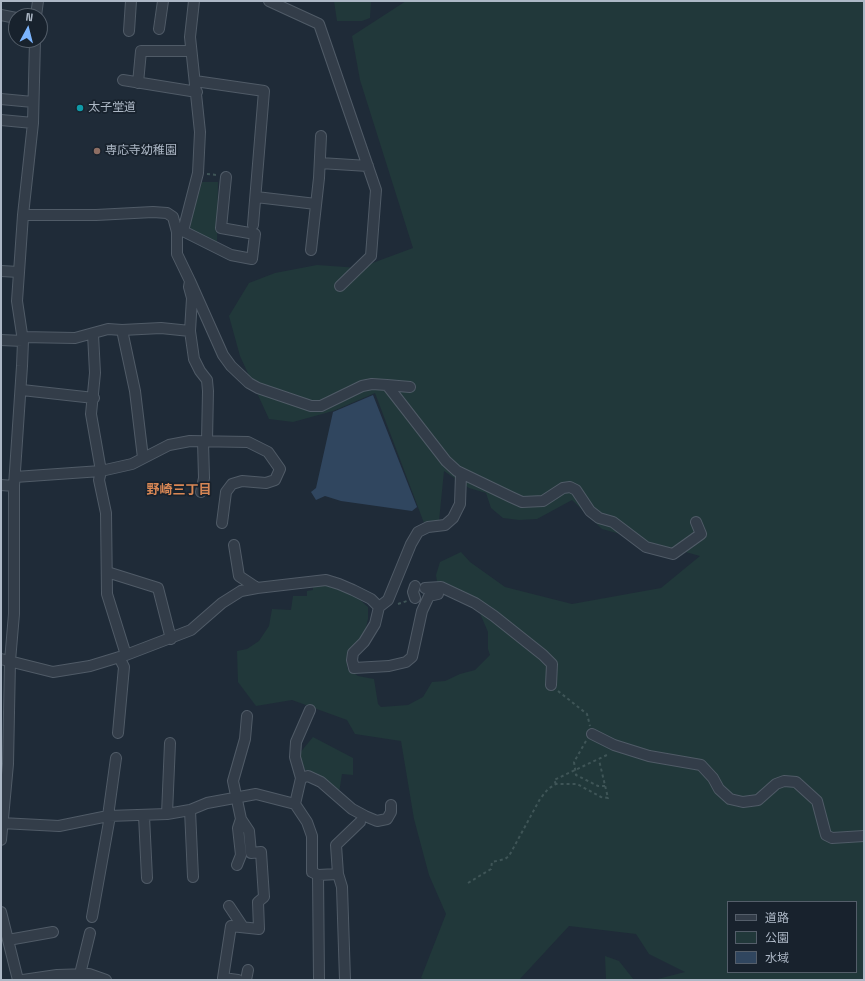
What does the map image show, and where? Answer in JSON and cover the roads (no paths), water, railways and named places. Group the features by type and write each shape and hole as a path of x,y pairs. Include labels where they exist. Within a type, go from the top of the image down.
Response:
{"street":[{"path":"129,31 131,1"},
{"path":"159,29 163,1"},
{"path":"194,1 191,19 191,51 197,92 200,132 198,173 180,231 177,254 223,355 240,375 258,388 311,406 321,406 362,386 372,384 410,387"},
{"path":"269,1 319,24 376,190 371,256 340,286"},
{"path":"1,840 8,764 5,660 14,614 14,482 22,390 23,339 17,301 23,215 32,123 35,48"},
{"path":"138,83 141,52 191,51"},
{"path":"123,80 197,92"},
{"path":"195,81 264,91 253,225"},
{"path":"1,99 33,102"},
{"path":"1,120 32,123"},
{"path":"311,250 320,163 321,136"},
{"path":"320,163 368,166"},
{"path":"23,215 167,213 173,217 180,231 231,255 252,259 255,234 221,228 226,176"},
{"path":"256,197 316,204"},
{"path":"1,270 19,272"},
{"path":"190,281 189,286 192,298 190,331 194,359 200,372 207,380 208,391 204,478 201,492"},
{"path":"1,340 75,338 108,329 122,330 161,328 190,331"},
{"path":"122,330 135,391 143,458"},
{"path":"93,334 95,373 94,398 91,414 101,471 99,480 106,513 107,594 123,656 124,667 118,733"},
{"path":"387,385 446,461 461,474 522,502 543,501 563,488 570,487 576,490 590,511 599,518 613,522 646,547 673,554 701,534 696,522"},
{"path":"22,390 94,398"},
{"path":"1,485 101,471 132,464 169,445 205,441 248,442 268,452 280,469 275,480 266,482 242,481 232,484 226,492 222,523"},
{"path":"378,607 393,602 411,544 418,532 428,527 445,525 453,518 460,504 461,474"},
{"path":"234,546 239,576 257,588"},
{"path":"107,572 158,588 172,639"},
{"path":"5,660 53,672 90,666 172,639 191,630 222,603 241,591 257,588 326,580 339,584 371,599 378,607"},
{"path":"415,586 413,592 416,598"},
{"path":"425,588 440,586 475,603 544,654 552,664 551,685"},
{"path":"378,607 375,624 364,642 353,653 352,660 354,668 383,666 406,662 413,653 422,612 429,596 438,594"},
{"path":"295,804 301,778 295,757 296,742 310,710"},
{"path":"238,980 223,978 231,926 259,929 258,902 264,898 261,852 251,853 248,831 241,819 233,781 245,739 247,716"},
{"path":"592,734 614,745 649,756 701,765 713,778 719,789 730,799 743,802 758,800 776,784 784,781 796,782 817,801 826,835 832,838 864,836"},
{"path":"167,814 170,743"},
{"path":"92,917 109,816 116,758"},
{"path":"301,778 308,776 321,782 352,809 377,821 387,819 391,812 391,805"},
{"path":"2,823 59,826 109,816 144,816 167,814 190,810 207,802 256,794 295,804 307,822 312,836 312,872 318,875 338,874"},
{"path":"190,810 193,877"},
{"path":"144,816 147,878"},
{"path":"237,865 241,855 238,828 241,819"},
{"path":"345,980 342,887 338,874 336,845 360,822"},
{"path":"318,875 319,980"},
{"path":"229,906 242,927"},
{"path":"1,912 18,980"},
{"path":"8,940 53,932"},
{"path":"80,974 90,933"},
{"path":"23,980 57,975 80,974 89,974 106,980"}],"water":[{"path":"373,395 417,507 412,511 341,501 325,496 316,500 311,492 316,488 333,412"}],"waterway":[{"path":"60,980 83,980"}],"place":[{"name":"太子堂道","path":"80,108"},
{"name":"専応寺幼稚園","path":"97,151"}],"district":[{"name":"野崎三丁目","path":"179,490"}]}
